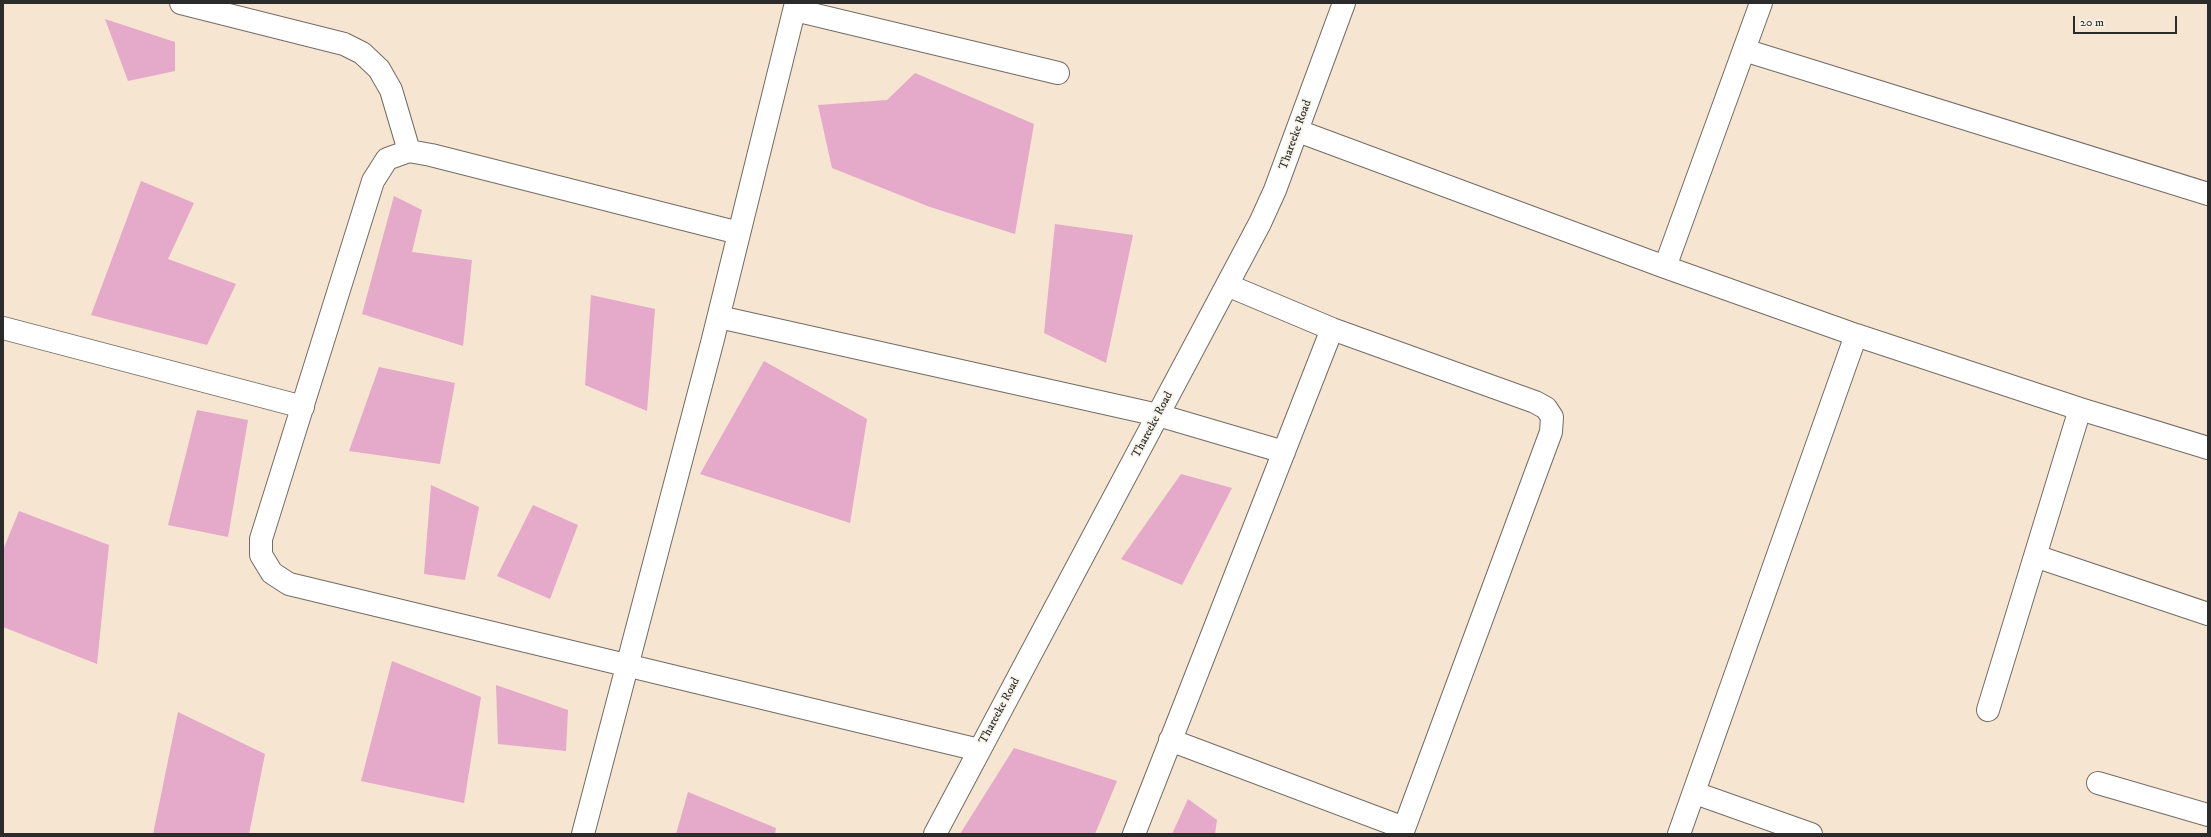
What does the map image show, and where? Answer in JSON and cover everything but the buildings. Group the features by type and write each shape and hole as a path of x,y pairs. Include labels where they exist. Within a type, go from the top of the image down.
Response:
{"street":[{"path":"181,3 344,44 362,53 379,69 392,90 409,151"},
{"name":"Thareeke Road","path":"934,834 1227,286 1275,190 1344,3"},
{"path":"1665,267 1761,3"},
{"path":"583,834 719,317 796,7 1058,73"},
{"path":"1744,50 2208,194"},
{"path":"1298,131 1665,267 1856,335 2080,409 2208,448"},
{"path":"739,233 431,155 409,151 387,159 373,181 261,539 261,555 272,574 289,584 979,750"},
{"path":"1170,740 1403,831 1551,432 1552,417 1546,408 1535,402 1332,329 1227,286"},
{"path":"719,317 1158,415 1284,452"},
{"path":"3,328 303,407"},
{"path":"1134,834 1332,329"},
{"path":"1679,834 1695,793 1856,335"},
{"path":"1988,710 2080,409"},
{"path":"2035,556 2208,614"},
{"path":"2098,782 2208,815"},
{"path":"1695,793 1811,834"}]}
